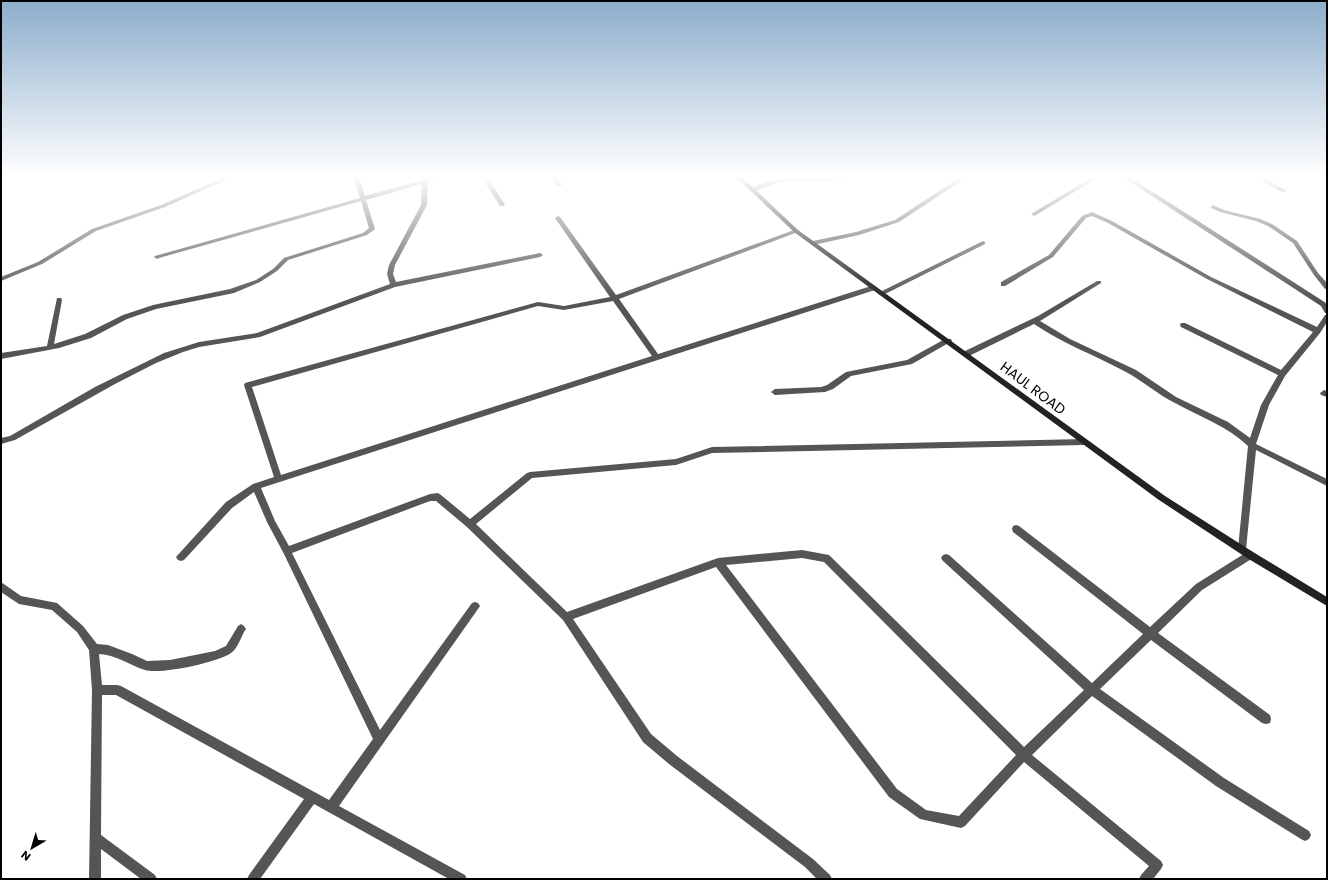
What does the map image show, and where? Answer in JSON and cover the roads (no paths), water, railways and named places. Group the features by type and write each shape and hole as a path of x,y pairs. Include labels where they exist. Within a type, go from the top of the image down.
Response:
{"main road":[{"name":"HAUL ROAD","path":"781,217 796,231 873,288 966,354 1162,498 1327,602"}],"street":[{"path":"1,278 40,263 94,230 131,217"},
{"path":"157,257 293,217"},
{"path":"1,356 50,347 88,336 125,317 155,307 232,291 258,280 275,270 286,259 365,234 372,229 368,217"},
{"path":"394,285 390,274 392,265 418,217"},
{"path":"813,243 856,234 898,221 904,217"},
{"path":"1003,284 1051,256 1084,217"},
{"path":"1099,217 1209,278 1318,331"},
{"path":"1188,217 1324,305 1327,311"},
{"path":"1246,217 1270,225 1295,242 1316,274 1327,287"},
{"path":"558,218 656,357"},
{"path":"278,478 248,385 538,304 564,308 614,298 796,231"},
{"path":"881,293 983,244"},
{"path":"1,441 12,438 104,386 163,356 222,340 237,340 258,335 394,285 540,255"},
{"path":"966,354 1035,321 1098,282"},
{"path":"181,557 229,505 256,486 873,288"},
{"path":"50,347 60,300"},
{"path":"718,562 893,793 924,815 961,822 1024,755 1150,633 1199,587 1246,552 1252,445 1265,405 1282,374 1318,331 1327,317"},
{"path":"1035,321 1052,333 1076,346 1128,369 1172,398 1222,422 1244,436 1252,445 1327,483"},
{"path":"1183,325 1282,374"},
{"path":"776,392 822,390 830,387 849,374 909,362 948,341"},
{"path":"470,524 530,474 676,462 712,450 1084,442"},
{"path":"256,486 271,522 287,551 380,739"},
{"path":"287,551 430,498 438,497 470,524 566,617 647,738 673,760 809,863 826,879"},
{"path":"1016,529 1150,633 1266,719"},
{"path":"566,617 718,562 802,554 826,558 1024,755 1157,865 1145,879"},
{"path":"946,558 1092,690 1220,782 1305,835"},
{"path":"1,586 19,600 54,606 80,629 94,649 97,690 95,879"},
{"path":"331,808 475,606"},
{"path":"94,649 108,650 128,657 146,666 170,665 216,656 229,649 241,629"},
{"path":"97,690 117,690 461,879"},
{"path":"253,879 312,797"},
{"path":"95,837 151,879"}]}
